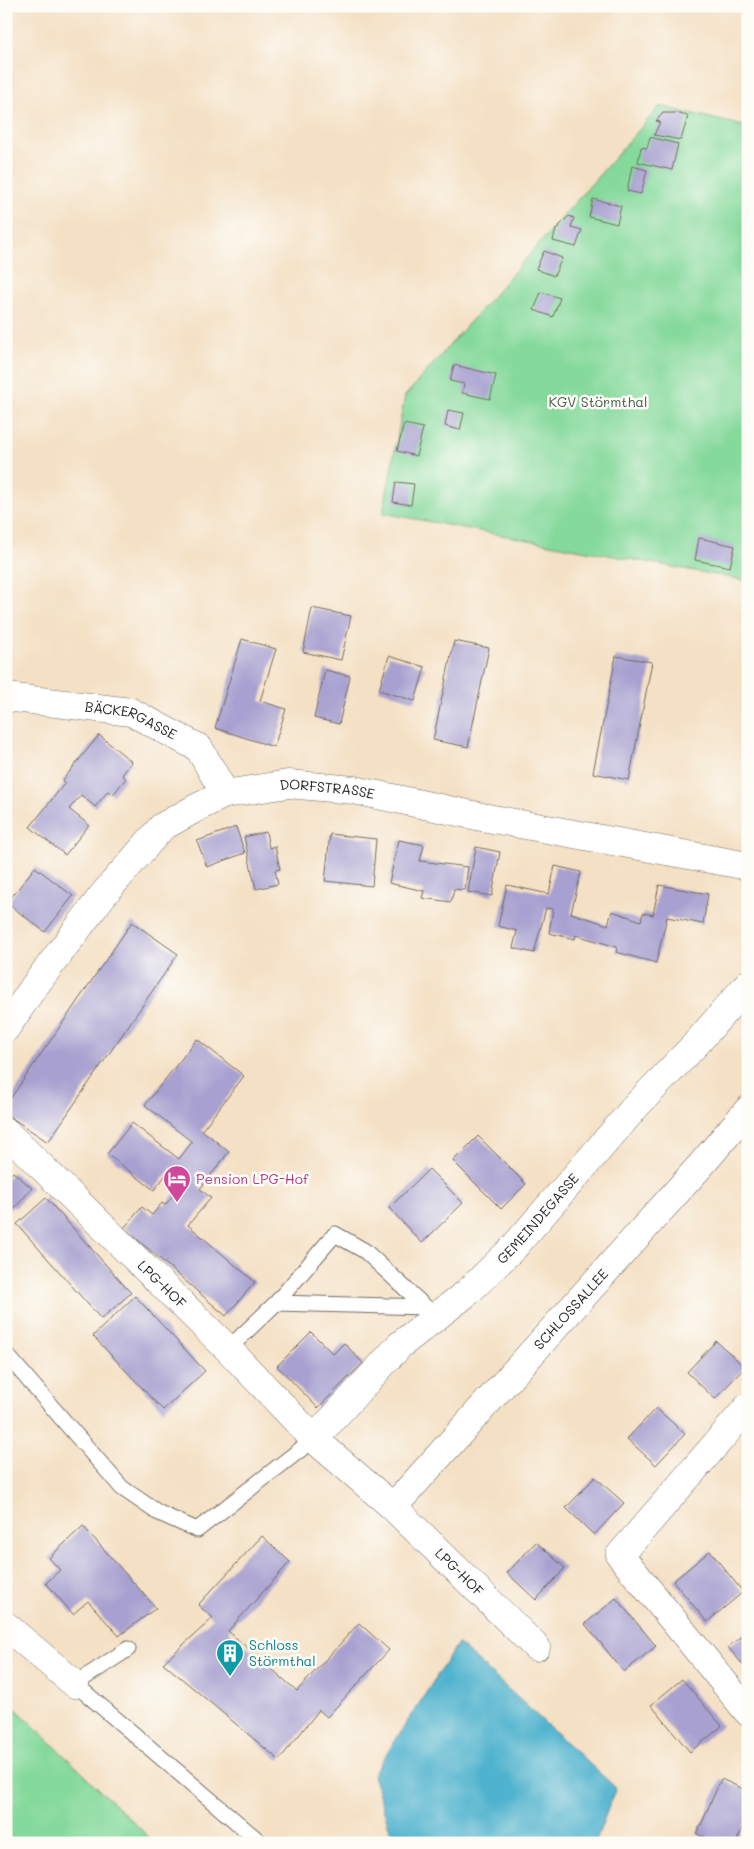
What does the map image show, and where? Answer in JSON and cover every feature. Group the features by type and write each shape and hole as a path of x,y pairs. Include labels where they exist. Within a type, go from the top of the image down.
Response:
{"street":[{"name":"BÄCKERGASSE","path":"6,697 131,712 199,748 225,794"},
{"name":"DORFSTRASSE","path":"6,1028 33,988 103,895 162,827 225,794 288,784 354,790 482,817 748,866"},
{"name":"GEMEINDEGASSE","path":"314,1439 431,1312 468,1292 514,1247 637,1105 695,1046 748,984"},
{"name":"SCHLOSSALLEE","path":"392,1507 748,1110"},
{"name":"LPG-HOF","path":"6,1132 228,1349 314,1439 392,1507 536,1647"},
{"path":"748,1407 620,1555 748,1712"},
{"path":"6,1626 75,1684"}],"lane":[{"path":"228,1349 276,1303 335,1234 365,1252 431,1312"},
{"path":"276,1303 431,1312"},
{"path":"6,1354 122,1488 157,1512 197,1530 314,1439"},
{"path":"128,1649 75,1684 261,1843"}],"green space":[{"name":"KGV Störmthal","path":"660,106 748,127 748,581 383,513 405,396"},
{"path":"6,1699 155,1843 6,1843"}],"water":[{"path":"458,1643 616,1788 595,1843 394,1843 373,1775"}],"building":[{"path":"663,113 676,113 688,116 681,140 654,135 660,122 656,121"},
{"path":"650,137 678,144 672,170 638,162 641,147 647,148"},
{"path":"632,166 647,170 641,194 627,191"},
{"path":"593,199 621,206 617,224 589,217"},
{"path":"569,216 574,218 571,227 582,230 576,247 553,241 556,229"},
{"path":"544,251 562,258 554,276 536,269"},
{"path":"541,292 560,298 553,317 534,310"},
{"path":"454,365 496,375 490,399 462,393 464,384 450,381"},
{"path":"448,410 464,413 460,430 445,426"},
{"path":"404,424 423,428 416,456 397,451"},
{"path":"396,482 414,484 411,505 393,502"},
{"path":"699,538 735,546 730,567 695,560"},
{"path":"312,608 351,616 341,660 303,652"},
{"path":"242,639 276,649 260,701 286,709 274,747 215,728"},
{"path":"454,641 489,648 468,747 433,740"},
{"path":"389,656 425,667 415,701 379,690"},
{"path":"616,656 652,662 629,780 593,773"},
{"path":"325,670 350,676 339,724 314,718"},
{"path":"99,735 132,762 122,775 126,778 113,795 108,791 95,807 81,795 69,809 89,825 65,855 30,827 65,783 62,781"},
{"path":"236,827 245,853 207,867 197,841"},
{"path":"266,832 269,848 275,846 280,869 275,870 278,884 256,889 244,837"},
{"path":"330,834 376,839 372,886 325,881"},
{"path":"399,840 424,845 420,861 468,867 465,890 454,889 451,902 422,898 424,891 389,883"},
{"path":"476,847 500,852 492,896 468,892"},
{"path":"555,866 581,872 571,913 608,925 612,911 641,921 643,913 653,915 659,885 708,894 703,924 667,917 656,963 616,952 617,947 576,935 575,939 549,933 553,909 546,908 534,953 513,948 517,931 498,926 507,885 549,894"},
{"path":"35,867 73,896 45,932 7,903"},
{"path":"132,922 178,954 48,1142 6,1114 6,1105"},
{"path":"197,1039 244,1076 202,1130 229,1152 200,1189 211,1198 188,1225 255,1282 226,1316 124,1228 142,1207 152,1215 162,1203 165,1205 187,1179 172,1167 154,1190 107,1154 132,1123 179,1159 192,1142 145,1105"},
{"path":"478,1136 526,1184 501,1209 453,1161"},
{"path":"429,1169 463,1203 422,1243 389,1208"},
{"path":"13,1172 32,1188 15,1208 12,1206 6,1213 6,1180"},
{"path":"46,1198 131,1293 101,1319 17,1224"},
{"path":"135,1296 205,1371 163,1410 93,1336"},
{"path":"311,1332 333,1354 344,1343 363,1363 318,1408 277,1366"},
{"path":"716,1341 745,1367 715,1399 687,1372"},
{"path":"656,1408 685,1434 656,1465 627,1439"},
{"path":"595,1477 624,1503 594,1535 566,1508"},
{"path":"83,1526 156,1608 119,1636 88,1601 73,1614 46,1583 60,1570 49,1558"},
{"path":"262,1536 290,1562 228,1631 297,1691 359,1623 389,1650 327,1717 319,1710 279,1760 163,1663 213,1618 198,1605"},
{"path":"536,1542 565,1568 536,1600 507,1573"},
{"path":"710,1551 743,1592 707,1622 673,1581"},
{"path":"616,1598 656,1646 624,1672 585,1624"},
{"path":"748,1631 748,1671 728,1647"},
{"path":"682,1679 722,1726 690,1752 651,1705"},
{"path":"721,1779 748,1791 748,1815 736,1843 718,1843 697,1834"}],"place":[{"name":"Pension LPG-Hof","path":"177,1203"},
{"name":"Schloss Störmthal","path":"230,1677"}]}
